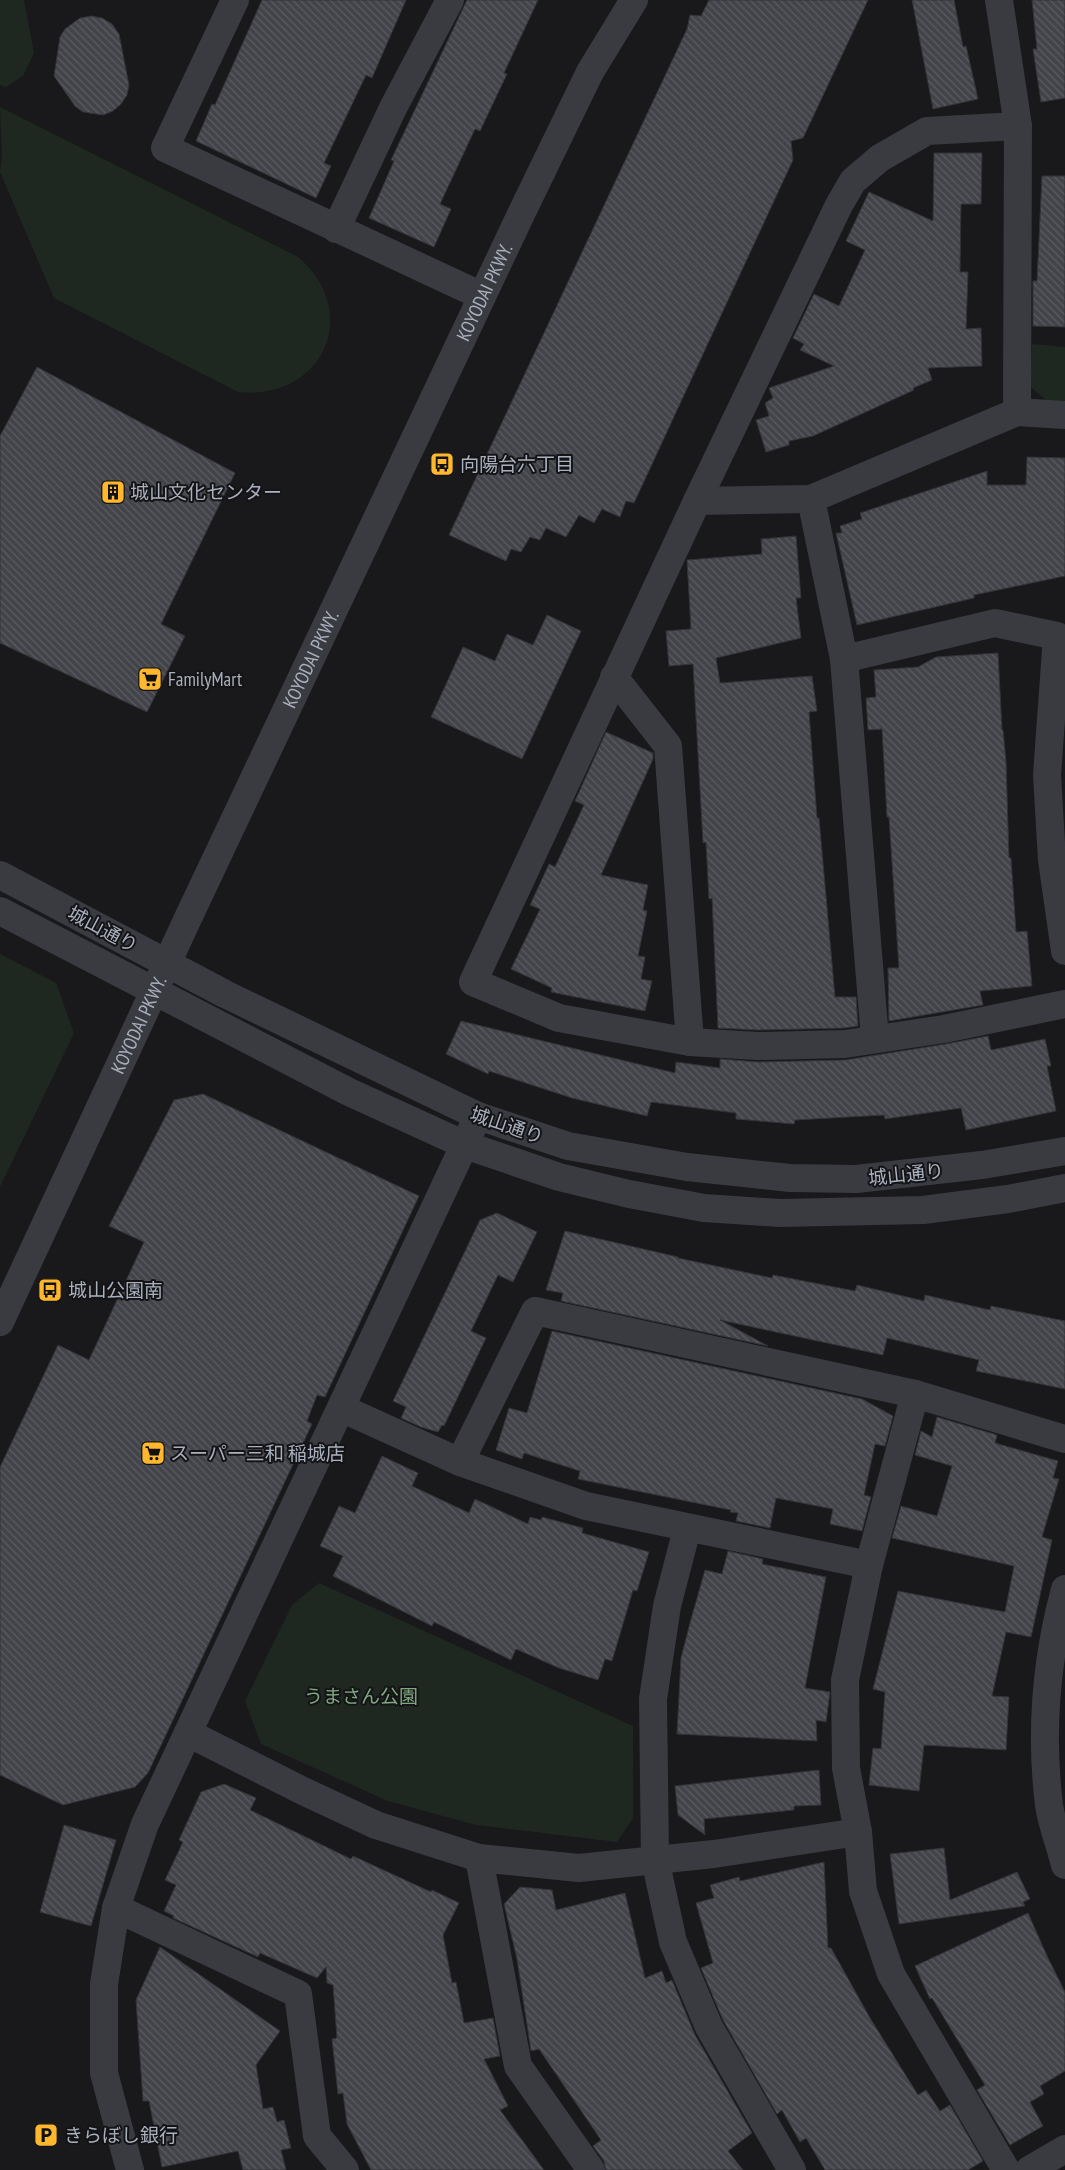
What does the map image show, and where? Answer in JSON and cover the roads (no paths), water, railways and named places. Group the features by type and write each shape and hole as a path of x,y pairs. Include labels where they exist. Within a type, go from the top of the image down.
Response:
{"street":[{"path":"235,0 165,148 336,230 482,296"},
{"path":"336,230 393,108 450,0"},
{"name":"KOYODAI PKWY.","path":"0,1322 482,296 590,72 634,0"},
{"path":"999,0 1018,126 1017,412"},
{"path":"1018,126 927,131 880,158 853,181 839,205 697,500 473,982 559,1018 690,1042 758,1046 845,1044 944,1029 1065,1004"},
{"path":"697,500 810,499 1017,412 1065,415"},
{"path":"810,499 844,659 875,1039"},
{"path":"844,659 995,623 1057,636 1047,775 1052,860 1065,952"},
{"path":"614,677 668,746 690,1042"},
{"name":"城山通り","path":"0,875 287,1024 478,1116 568,1146 687,1167 790,1178 856,1179 982,1165 1065,1151"},
{"name":"城山通り","path":"0,911 349,1092 465,1145 559,1177 629,1194 704,1208 798,1213 923,1210 1008,1199 1065,1188"},
{"path":"130,2170 104,2073 104,1984 116,1908 145,1824 478,1116"},
{"path":"460,1462 535,1311 916,1394 1065,1439"},
{"path":"916,1394 869,1565 845,1680 846,1768 858,1832 863,1890 891,1974 1006,2170"},
{"path":"341,1408 460,1462 586,1506 686,1529 869,1565"},
{"path":"686,1529 667,1606 654,1699 655,1859 674,1942 709,2027 792,2170"},
{"path":"1065,1589 1055,1628 1044,1717 1049,1807 1065,1865"},
{"path":"188,1733 303,1791 376,1825 479,1858 579,1868 714,1854 858,1832"},
{"path":"479,1858 518,2066 590,2170"},
{"path":"116,1908 298,1994 317,2136 345,2170"},
{"path":"1029,2170 1065,2149"}],"place":[{"name":"向陽台六丁目","path":"442,464"},
{"name":"城山文化センター","path":"113,492"},
{"name":"FamilyMart","path":"150,679"},
{"name":"城山公園南","path":"50,1290"},
{"name":"スーパー三和 稲城店","path":"153,1453"},
{"name":"きらぼし銀行","path":"46,2135"}],"park label":[{"name":"うまさん公園","path":"361,1696"}]}
